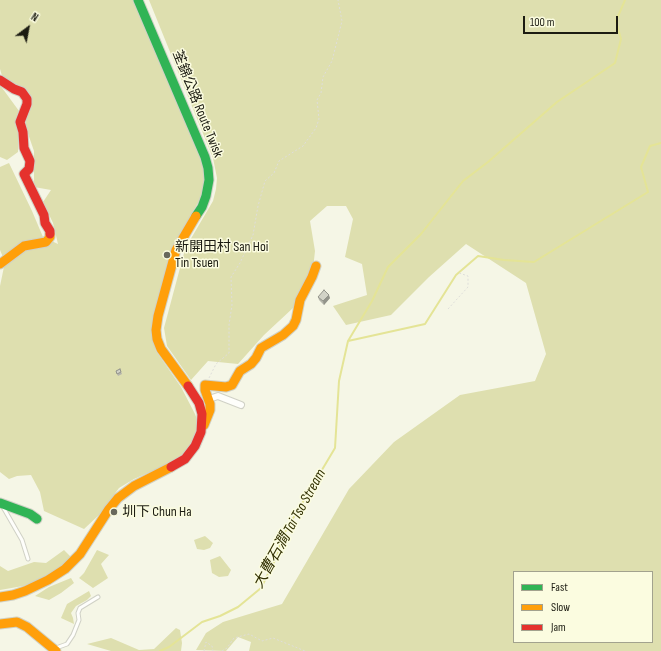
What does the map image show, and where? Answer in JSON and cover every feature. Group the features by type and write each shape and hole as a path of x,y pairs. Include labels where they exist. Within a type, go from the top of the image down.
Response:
{"main road":[{"name":"荃錦公路 Route Twisk","path":"0,598 26,591 48,580 65,569 80,554 105,515 118,498 134,486 175,466 185,459 195,446 201,432 202,414 199,403 161,349 157,339 156,330 158,316 176,250 184,234 202,207 206,196 209,180 208,168 205,157 138,0"},
{"path":"0,80 22,92 27,99 27,104 20,122 23,132 24,148 30,161 28,165 29,169 24,174 44,215 45,223 50,231 50,237 46,242 24,246 0,264"},
{"path":"201,432 210,410 209,399 205,386 212,385 226,387 232,384 240,371 251,364 256,358 261,348 283,335 293,326 296,320 300,300 316,266"},
{"path":"1,504 37,519"},
{"path":"0,624 17,622 27,627 56,650"}],"street":[{"path":"209,399 218,396 242,405"}],"lane":[{"path":"1,504 22,540 28,559"},
{"path":"56,650 67,644 73,635 80,620 78,613 80,608 98,597"}],"path":[{"path":"205,386 216,364 229,353 229,325 232,305 231,277 240,263 253,235 258,206 265,181 274,173 279,161 303,146 316,128 318,119 317,100 321,93 323,77 332,61 342,21 338,0"},
{"path":"448,309 468,287 468,276 459,273"},
{"path":"222,651 227,648 234,638 249,634 262,640 273,638 305,651"},
{"path":"204,651 206,642 212,646 213,651"}],"green space":[{"path":"0,0 137,0 202,161 205,179 202,196 175,242 154,342 156,351 181,387 195,414 199,425 199,436 182,455 164,466 134,479 119,488 99,515 84,529 44,511 40,492 31,475 17,476 9,479 0,472 0,286 5,262 0,250 0,167 9,163 43,237 58,244 53,223 43,202 51,190 34,187 34,151 25,125 30,98 3,79 0,69"},
{"path":"149,0 661,0 661,651 249,651 251,642 238,637 226,651 196,650 206,633 223,622 282,604 349,489 394,442 460,395 535,381 546,354 526,283 466,244 429,277 391,315 346,325 333,306 367,295 362,264 345,257 353,219 346,206 327,206 310,221 315,251 311,287 293,308 264,335 238,364 208,361 191,380 167,346 164,328 186,247 213,201 217,178 213,158"},
{"path":"0,85 19,111 18,152 7,160 0,157"},
{"path":"205,536 213,543 210,548 204,550 197,549 194,540"},
{"path":"64,550 71,557 61,567 46,577 23,586 0,590 0,566 8,571 34,562 46,563"},
{"path":"97,550 109,555 101,564 108,578 93,588 79,578 84,573"},
{"path":"220,556 231,570 228,576 219,577 212,573 210,560"},
{"path":"71,578 74,583 49,600 35,596 49,587"},
{"path":"89,591 91,596 76,606 71,613 74,624 61,618 67,604"},
{"path":"176,628 180,630 182,643 181,651 111,651 87,644 111,638 139,650 154,649"}],"building":[{"path":"324,290 329,295 323,301 318,297"},
{"path":"120,369 121,372 117,374 116,371"}],"waterway":[{"path":"348,341 372,301 388,267 421,234 463,181 488,162 557,102 615,63 621,39 616,21 625,0"},
{"name":"大曹石澗 Tai Tso Stream","path":"160,651 169,647 202,622 220,616 238,607 261,588 277,556 282,537 335,448 339,381 348,341 425,324 456,275 478,256 504,260 534,262 648,192 641,167 650,146 661,143"}],"traffic: fast":[{"path":"138,0 205,157 208,168 209,180 206,196 202,207 196,216"},
{"path":"0,503 30,514 37,519"}],"traffic: slow":[{"path":"188,386 161,349 157,339 156,330 158,316 176,250 196,216"},
{"path":"0,264 24,246 46,242 50,237 50,234"},
{"path":"204,425 210,410 205,385 226,387 232,385 240,371 251,364 261,348 283,335 293,326 296,320 300,300 316,266"},
{"path":"0,597 25,591 48,580 65,569 80,554 109,509 118,498 134,486 171,467"},
{"path":"0,624 17,622 27,627 56,651"}],"traffic: jam":[{"path":"0,80 22,92 27,99 27,104 20,122 23,132 24,148 30,161 29,169 24,174 44,215 45,223 50,231 50,234"},
{"path":"171,467 185,459 195,446 201,432 202,414 199,403 188,386"}],"place":[{"name":"新開田村 San Hoi Tin Tsuen","path":"167,255"},
{"name":"圳下 Chun Ha","path":"114,512"}]}
